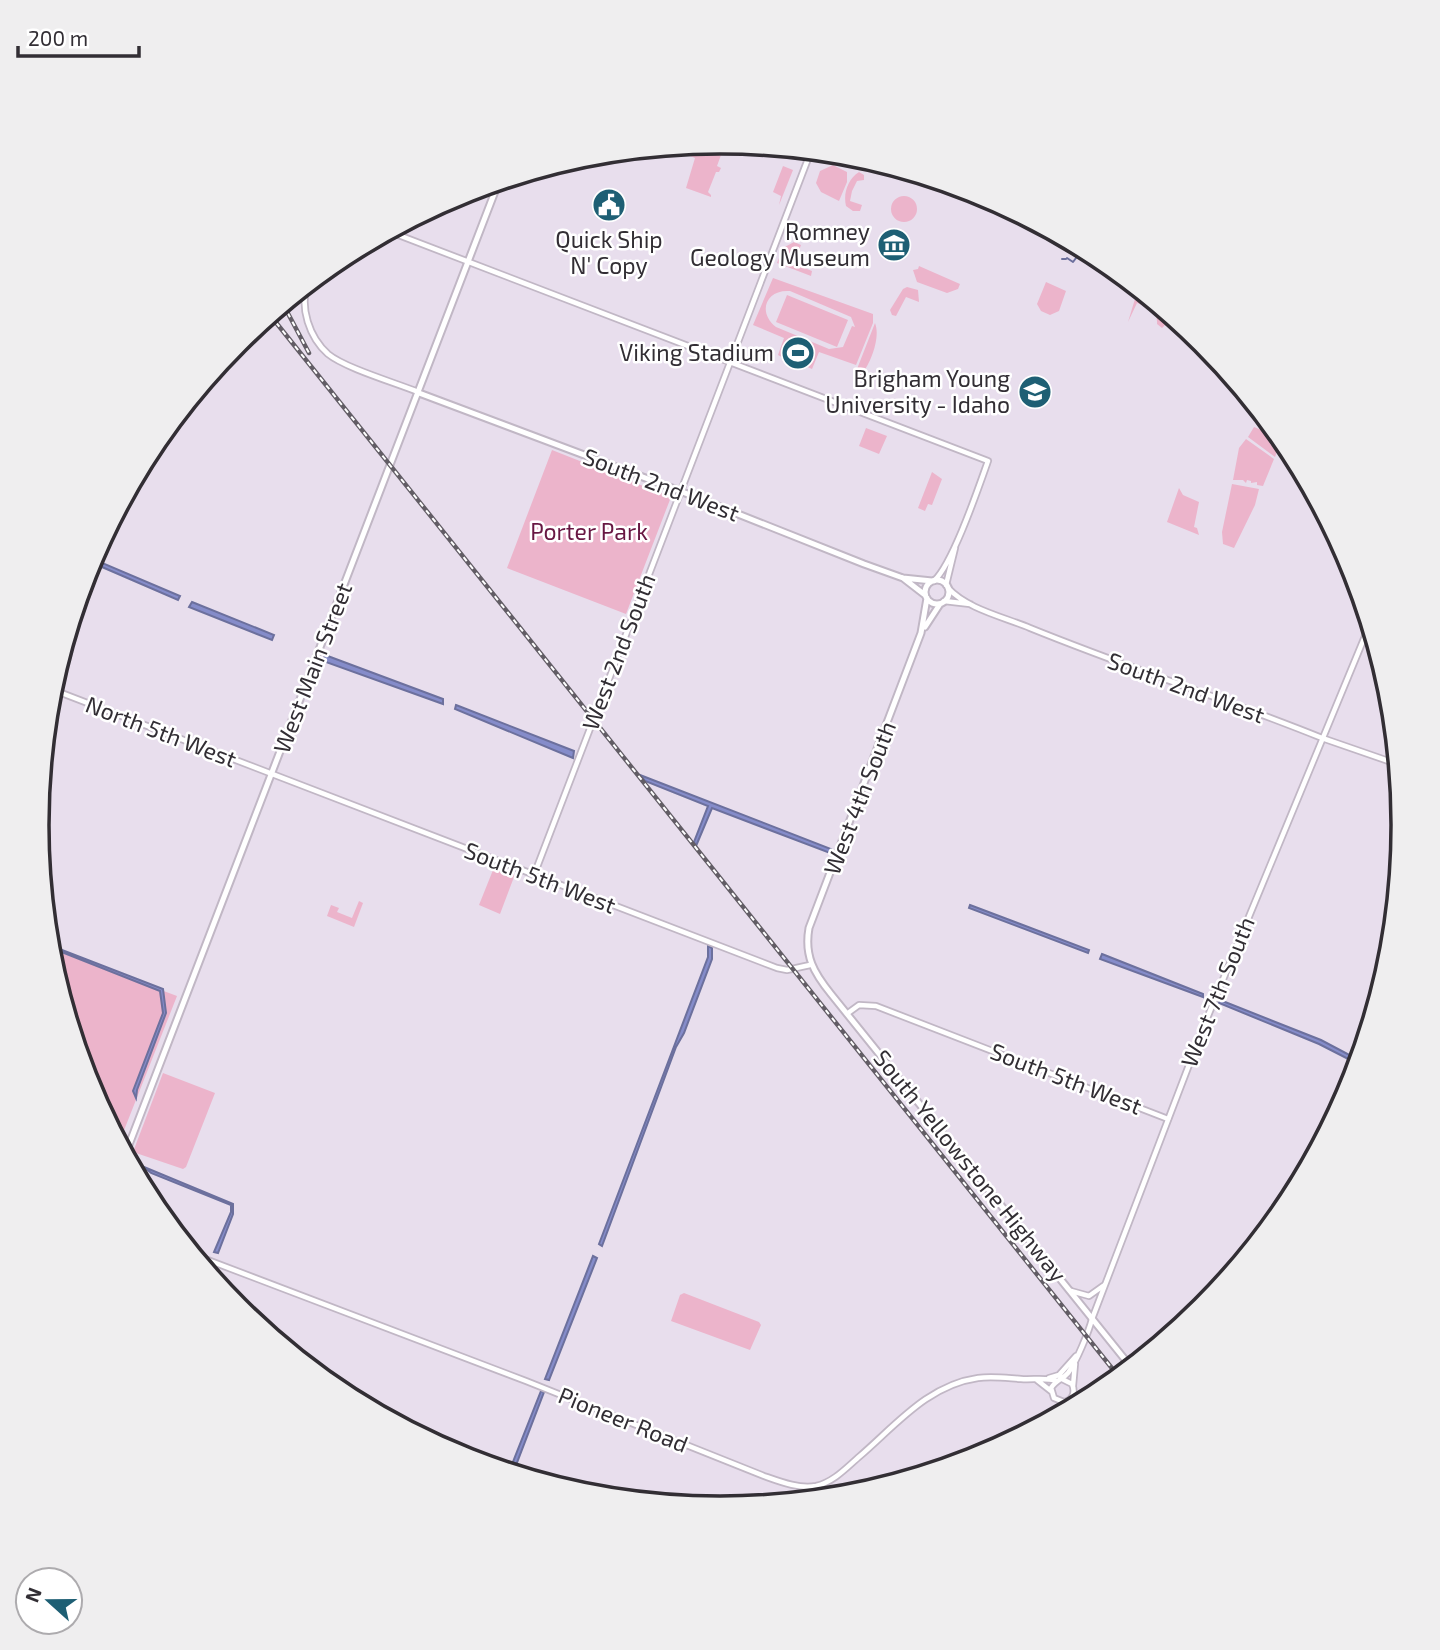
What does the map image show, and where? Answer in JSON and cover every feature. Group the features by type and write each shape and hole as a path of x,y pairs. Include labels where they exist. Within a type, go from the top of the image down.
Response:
{"main road":[{"name":"West Main Street","path":"130,1143 494,194"},
{"name":"South 2nd West","path":"419,393 903,578 933,581"},
{"name":"South 2nd West","path":"903,578 927,597"},
{"path":"933,581 941,581 947,587 948,595 943,602 935,603 927,597 926,588 933,581"},
{"name":"West 4th South","path":"921,633 927,597"},
{"name":"West 4th South","path":"810,965 807,951 809,928 921,633 933,612 943,602"},
{"name":"South Yellowstone Highway","path":"810,965 820,981 1125,1359"}],"street":[{"name":"West 2nd South","path":"534,875 808,160"},
{"path":"400,236 988,461 956,544 941,573 933,581"},
{"path":"303,300 310,325 324,349 343,362 419,393"},
{"path":"947,587 956,544"},
{"name":"South 2nd West","path":"947,587 956,596 974,605 1114,661 1388,761"},
{"name":"South 2nd West","path":"943,602 974,605"},
{"name":"West 7th South","path":"1073,1386 1077,1355 1205,1023 1364,638"},
{"name":"North 5th West","path":"62,693 272,774"},
{"name":"South 5th West","path":"272,774 778,968 787,970 810,965"},
{"name":"South 5th West","path":"848,1013 859,1005 876,1006 1168,1119"},
{"name":"Pioneer Road","path":"211,1261 764,1476 799,1486 817,1486 834,1478 911,1409 932,1394 950,1386 986,1377 1060,1380"},
{"path":"1069,1290 1089,1296 1106,1283"},
{"path":"1047,1378 1059,1375 1077,1355"},
{"name":"West 7th South","path":"1060,1380 1075,1363"},
{"path":"1037,1380 1051,1391 1054,1398 1063,1401"},
{"path":"1051,1391 1060,1380 1073,1386 1073,1395"}],"green space":[{"path":"721,154 717,166 721,168 716,172 708,192 711,197 686,188 695,158 687,155"},
{"path":"833,165 847,172 847,182 839,201 821,192 816,183 820,171"},
{"path":"783,166 793,170 779,205 781,196 773,192"},
{"path":"859,172 864,175 864,180 857,181 850,201 862,205 860,211 853,211 846,206 846,191 849,182"},
{"path":"904,196 913,200 917,209 913,218 904,222 895,218 891,209 895,200"},
{"path":"794,242 801,245 795,261 798,262 797,265 812,271 811,276 777,263 783,248"},
{"path":"919,266 960,284 958,289 947,293 917,282 913,270"},
{"path":"773,278 873,314 873,323 856,365 819,352 812,369 803,365 800,367 778,355 784,338 753,325","holes":["790,291 851,317 855,327 852,326 843,347 829,349 776,327 770,321 766,308 775,294"]},
{"path":"1046,282 1066,291 1059,311 1050,315 1041,311 1037,304"},
{"path":"907,287 918,290 919,302 906,297 896,316 892,315 890,310"},
{"path":"787,295 848,320 837,347 776,322"},
{"path":"1135,299 1143,305 1137,303 1128,322"},
{"path":"1156,316 1170,329 1165,325 1162,328 1157,324"},
{"path":"875,323 877,336 874,351 860,377 857,369"},
{"path":"1254,427 1262,430 1277,451 1275,457 1248,437"},
{"path":"866,428 887,436 879,454 859,446"},
{"path":"1246,439 1274,459 1263,486 1247,480 1246,483 1243,480 1233,480 1239,448"},
{"name":"Porter Park","path":"552,450 671,497 626,614 507,568"},
{"path":"932,472 942,479 932,505 928,504 925,511 918,508"},
{"path":"1232,484 1259,489 1255,505 1234,548 1223,544 1222,532"},
{"path":"1179,488 1183,495 1199,502 1194,527 1199,535 1167,522"},
{"path":"495,865 514,873 500,914 479,905"},
{"path":"359,901 363,903 354,927 327,916 331,905 339,908 337,912 352,918"},
{"path":"61,953 177,996 123,1132 100,1082 85,1041"},
{"path":"163,1073 215,1093 186,1167 183,1169 134,1150"},
{"path":"684,1293 759,1322 761,1325 750,1350 671,1321 680,1295"}],"water":[{"path":"102,563 180,596 178,600 102,567"},
{"path":"192,602 274,635 272,640 189,607"},
{"path":"325,655 443,699 443,704 323,661"},
{"path":"456,705 574,751 573,758 455,709"},
{"path":"640,775 831,849 830,853 712,808 696,846 694,842 708,806 645,781"},
{"path":"970,905 1089,950 1088,953 969,908"},
{"path":"708,946 712,948 712,959 684,1033 676,1047 602,1246 599,1244 708,957"},
{"path":"61,950 163,989 166,1013 136,1098 133,1091 163,1013 160,991"},
{"path":"1102,954 1203,994 1203,997 1100,959"},
{"path":"1220,1000 1321,1040 1350,1055 1348,1059 1319,1044 1219,1003"},
{"path":"144,1167 233,1204 233,1214 218,1253 214,1252 231,1212 231,1205 151,1173"},
{"path":"593,1256 597,1258 549,1380 545,1379"},
{"path":"541,1391 544,1392 516,1464 513,1463"}],"waterway":[{"path":"1067,258 1073,262 1076,258"}],"railway":[{"path":"288,313 309,353"},
{"path":"276,323 1112,1369"}],"place":[{"name":"Quick Ship N' Copy","path":"609,205"},
{"name":"Romney Geology Museum","path":"894,245"},
{"name":"Viking Stadium","path":"798,353"},
{"name":"Brigham Young University - Idaho","path":"1035,392"}]}
